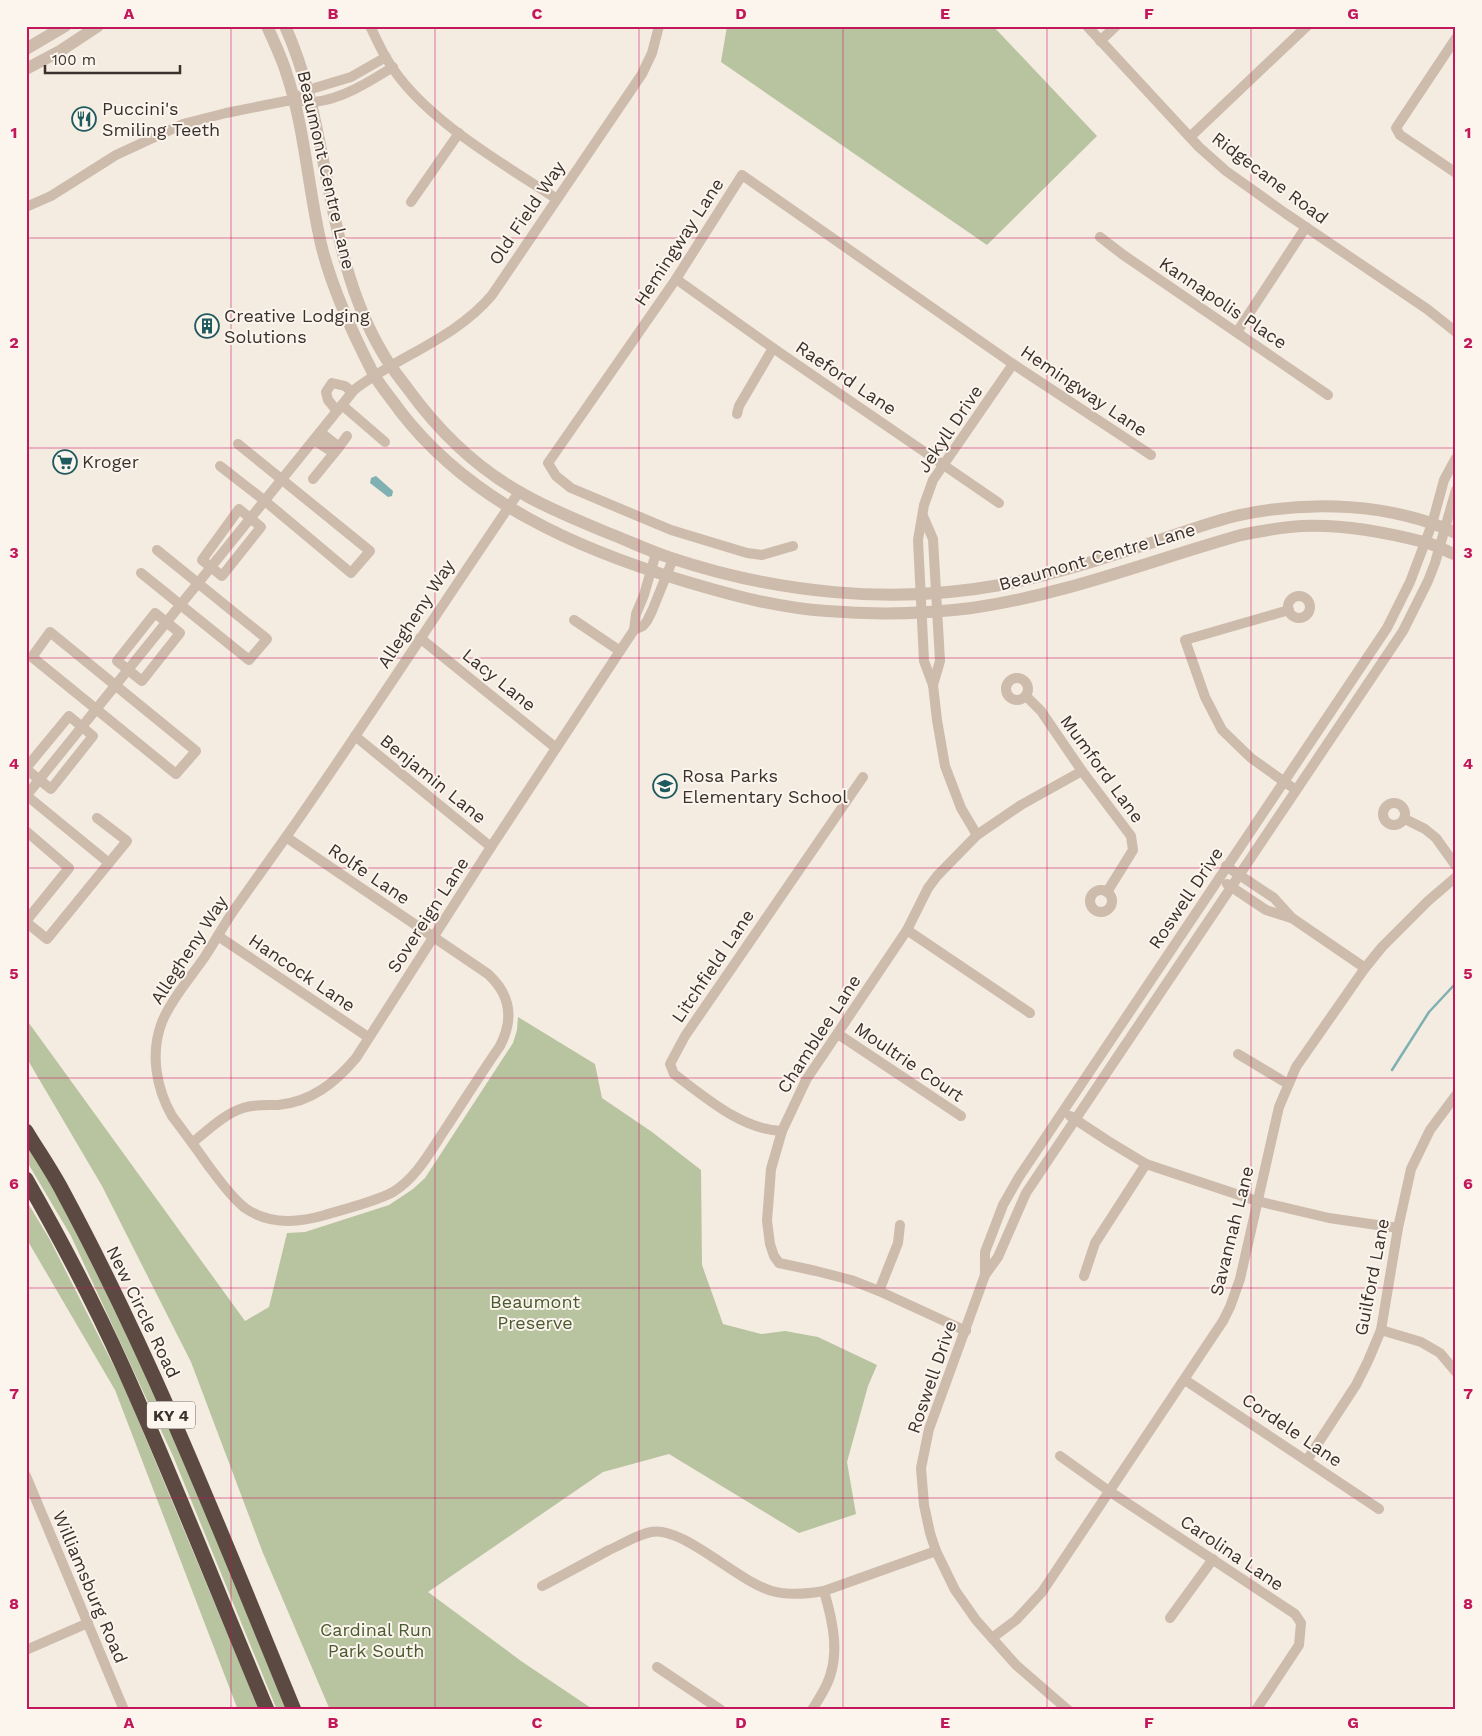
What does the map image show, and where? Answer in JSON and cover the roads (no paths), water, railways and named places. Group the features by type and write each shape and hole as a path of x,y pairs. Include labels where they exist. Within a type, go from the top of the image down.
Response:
{"highway":[{"name":"New Circle Road","path":"26,1130 66,1199 146,1358 294,1710"},
{"name":"KY 4","path":"26,1179 58,1236 122,1366 153,1435 267,1710"}],"street":[{"path":"26,49 65,26"},
{"path":"26,68 60,51 98,26"},
{"name":"Beaumont Centre Lane","path":"267,26 286,72 301,132 322,246 335,288 374,375 415,431 436,452 474,484 509,507 571,541 650,571 732,596 792,607 858,613 937,612 1026,598 1209,544 1270,529 1302,526 1358,529 1426,542 1456,555"},
{"name":"Beaumont Centre Lane","path":"285,26 310,96 346,266 358,302 374,338 391,366 428,417 444,434 480,466 520,492 554,510 673,559 752,581 851,594 936,594 1002,584 1095,560 1240,515 1285,508 1314,506 1368,509 1432,524 1451,531"},
{"path":"370,26 393,67 403,81 424,103 459,133 557,199"},
{"name":"Old Field Way","path":"251,518 352,392 374,375 448,333 480,308 492,295 642,74 652,53 659,26"},
{"name":"Ridgecane Road","path":"1086,26 1199,147 1226,170 1427,309 1456,332"},
{"path":"1100,41 1116,26"},
{"path":"1190,137 1307,26"},
{"path":"1456,38 1396,128 1400,135 1456,173"},
{"path":"26,207 51,196 116,156 183,124 310,96 351,77 386,57"},
{"path":"310,96 324,100 357,88 393,67"},
{"path":"411,202 459,133"},
{"name":"Hemingway Lane","path":"792,546 762,555 747,553 679,532 571,488 556,476 548,463 676,279 742,175 1013,364 1151,455"},
{"path":"1237,332 1306,227"},
{"name":"Kannapolis Place","path":"1100,237 1328,395"},
{"name":"Raeford Lane","path":"676,279 999,503"},
{"path":"737,414 739,406 773,348"},
{"name":"Jekyll Drive","path":"977,835 961,808 945,766 933,685 924,661 918,540 924,505 933,480 1013,364"},
{"path":"352,392 345,386 332,383 326,392 328,400 385,442"},
{"path":"317,436 336,450"},
{"path":"313,478 347,436"},
{"path":"220,466 352,573 370,551 238,444"},
{"name":"Roswell Drive","path":"985,1276 985,1252 1003,1205 1019,1177 1387,628 1410,582 1432,524 1444,480 1456,458"},
{"name":"Roswell Drive","path":"1068,1710 1016,1665 976,1620 955,1590 936,1551 924,1505 921,1468 929,1429 985,1276 998,1257 1026,1193 1403,631 1428,581 1440,548 1451,531 1456,490"},
{"name":"Allegheny Way","path":"434,937 497,982 504,995 510,1017 500,1046 422,1164 393,1192 309,1219 292,1221 269,1219 246,1208 225,1188 167,1107 157,1077 155,1055 160,1031 167,1012 232,913 286,837 472,560 520,492"},
{"path":"239,509 261,527 222,576 211,567 202,560 239,509"},
{"name":"Jekyll Drive","path":"923,516 933,539 940,661 933,685"},
{"path":"141,572 248,660 267,639 157,550"},
{"name":"Sovereign Lane","path":"192,1143 221,1120 242,1108 292,1103 318,1092 331,1084 356,1058 491,847 634,630 636,614 656,553"},
{"name":"Sovereign Lane","path":"634,630 643,626 652,611 673,559"},
{"path":"166,622 211,567"},
{"path":"1289,610 1185,640 1205,698 1222,730 1251,758 1296,790"},
{"path":"155,613 166,622 180,633 142,681 117,661 155,613"},
{"path":"574,620 620,651"},
{"path":"50,632 196,751 176,774 96,710 32,657 50,632"},
{"name":"Lacy Lane","path":"420,638 556,748"},
{"path":"109,864 26,795 128,670"},
{"name":"Mumford Lane","path":"1026,696 1041,711 1132,840 1133,850 1107,892"},
{"path":"69,716 93,736 51,789 26,768 69,716"},
{"name":"Benjamin Lane","path":"355,736 491,847"},
{"name":"Chamblee Lane","path":"966,1331 852,1280 816,1270 779,1263 774,1256 770,1244 768,1229 767,1204 771,1170 782,1132 806,1080 907,930 928,888 937,876 977,835 1021,805 1082,771"},
{"name":"Litchfield Lane","path":"782,1132 761,1129 734,1116 674,1074 670,1064 685,1036 863,777"},
{"path":"26,830 69,868 26,921 47,939 127,841 97,818"},
{"path":"1405,819 1425,829 1436,838 1456,866"},
{"name":"Rolfe Lane","path":"286,837 434,937"},
{"path":"1226,866 1274,898 1292,918 1365,968"},
{"name":"Savannah Lane","path":"992,1638 1016,1620 1042,1592 1223,1321 1230,1307 1246,1256 1279,1107 1296,1067 1365,968 1394,934 1456,877"},
{"path":"1219,878 1266,910 1292,918"},
{"path":"907,930 1030,1013"},
{"name":"Hancock Lane","path":"218,936 368,1037"},
{"name":"Moultrie Court","path":"838,1034 961,1116"},
{"path":"1238,1054 1288,1084"},
{"name":"Guilford Lane","path":"1306,1460 1356,1385 1381,1330 1398,1228 1411,1169 1430,1130 1456,1095"},
{"path":"1063,1111 1146,1164 1257,1201 1329,1218 1398,1228"},
{"path":"1084,1276 1095,1243 1146,1164"},
{"path":"879,1291 898,1243 900,1225"},
{"path":"1381,1330 1421,1342 1440,1353 1456,1372"},
{"name":"Cordele Lane","path":"1185,1380 1380,1509"},
{"name":"Carolina Lane","path":"1060,1456 1109,1491 1295,1614 1301,1623 1299,1645 1256,1710"},
{"name":"Williamsburg Road","path":"26,1476 124,1710"},
{"path":"542,1586 633,1538 652,1531 672,1534 763,1588 784,1594 799,1595 824,1592 936,1551"},
{"path":"1170,1618 1213,1559"},
{"path":"812,1710 826,1686 833,1666 835,1650 831,1616 824,1592"},
{"path":"26,1650 88,1623"},
{"path":"657,1667 721,1710"}],"water":[{"path":"376,476 393,491 392,496 388,497 370,483 371,478"}],"waterway":[{"path":"1392,1070 1429,1012 1456,983"}],"place":[{"name":"Puccini's Smiling Teeth","path":"84,119"},
{"name":"Creative Lodging Solutions","path":"207,326"},
{"name":"Kroger","path":"65,462"},
{"name":"Rosa Parks Elementary School","path":"665,786"}],"park label":[{"name":"Beaumont Preserve","path":"535,1312"},
{"name":"Cardinal Run Park South","path":"376,1640"}]}
